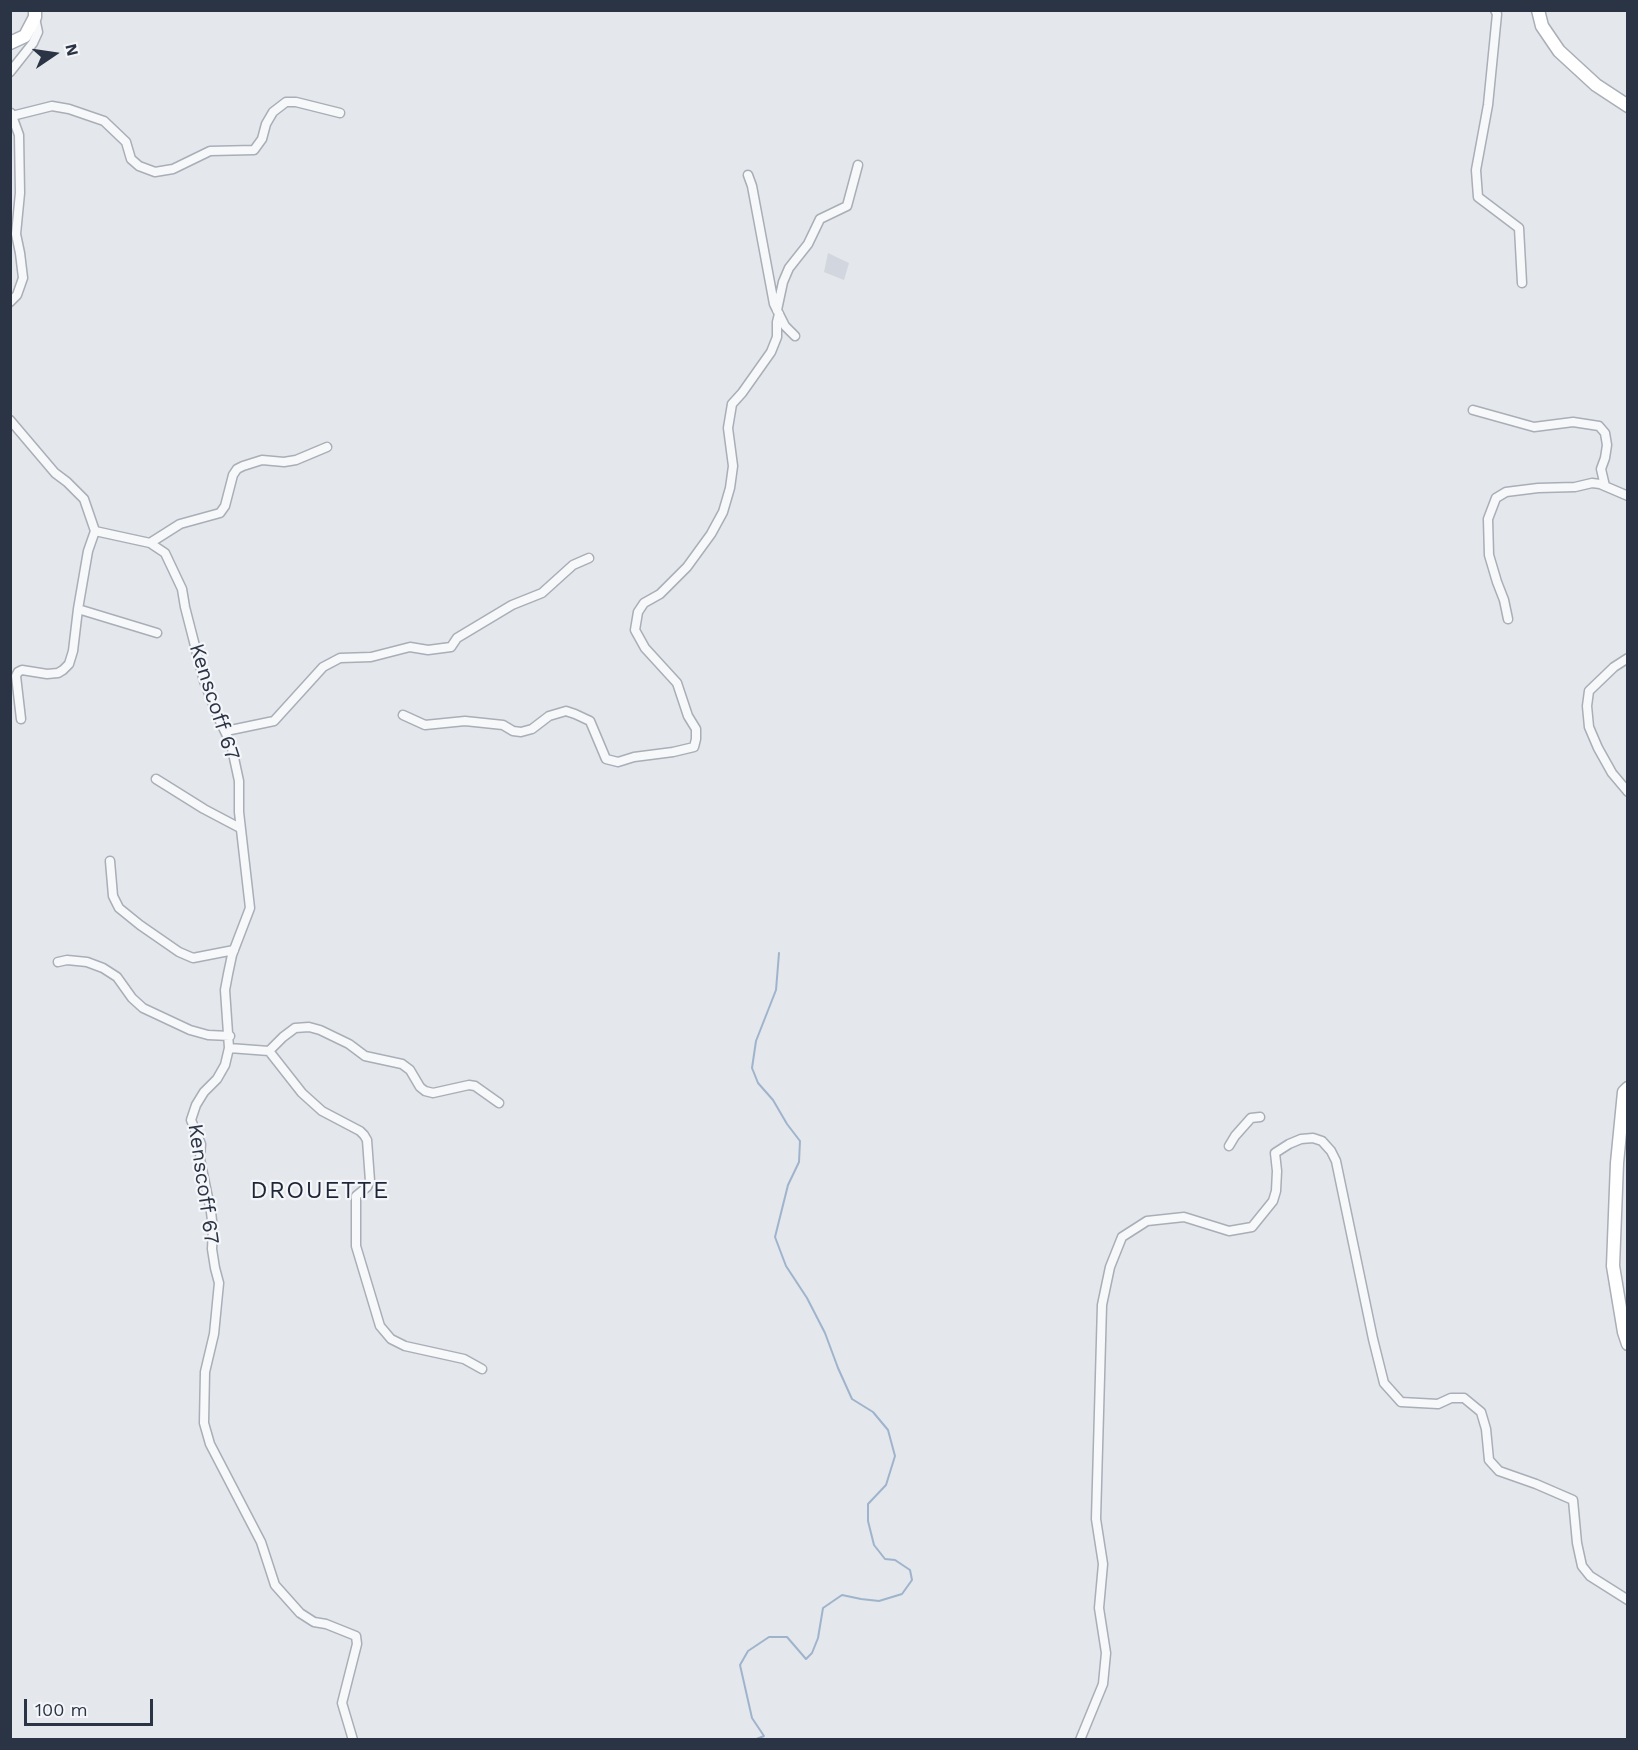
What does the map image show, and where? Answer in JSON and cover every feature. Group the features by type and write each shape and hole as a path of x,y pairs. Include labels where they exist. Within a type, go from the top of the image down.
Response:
{"street":[{"path":"1495,10 1497,14 1488,105 1476,170 1478,197 1520,228 1522,283"},
{"path":"1538,10 1542,26 1559,51 1596,85 1628,106"},
{"path":"10,43 25,36 35,14"},
{"path":"10,72 33,43 38,32 35,14"},
{"path":"10,302 16,295 23,278 16,234 20,193 19,135 11,114 52,106 69,109 104,121 126,142 130,159 139,166 155,172 173,169 210,152 254,150 262,139 266,124 273,112 285,102 296,102 340,113"},
{"path":"403,715 425,725 465,721 503,725 513,731 521,732 532,729 549,716 566,711 590,721 606,759 618,762 634,757 694,747 696,729 688,716 677,683 645,648 635,630 638,612 644,603 660,594 687,567 711,534 723,512 733,466 728,428 732,404 771,352 777,337 783,282 789,268 808,244 820,219 847,206 858,165"},
{"path":"748,175 772,294 785,326 795,336"},
{"path":"1473,410 1533,427 1573,422 1599,426 1605,433 1607,445 1601,469 1605,486"},
{"path":"10,420 55,473 84,499 95,531 88,551 73,651 69,663 63,670 47,674 22,670 16,674 21,719"},
{"path":"95,531 150,543 180,524 220,513 225,506 237,469 262,460 284,462 296,460 327,447"},
{"path":"1508,619 1489,555 1488,519 1496,498 1506,492 1575,487 1592,483 1628,496"},
{"name":"Kenscoff 67","path":"150,543 165,553 182,589 204,681 231,744 238,781 240,828 250,908 234,950 225,990 230,1036 225,1065 217,1079 204,1092 191,1120 201,1144 200,1159 212,1212 212,1248 219,1283 214,1334 206,1372 204,1423 210,1444 261,1542 275,1585 300,1613 314,1622 326,1624 356,1636 357,1644 342,1703 353,1740"},
{"path":"226,731 274,721 323,667 340,658 371,657 410,647 428,650 451,647 457,638 512,605 542,593 573,565 589,558"},
{"path":"78,609 158,633"},
{"path":"1628,658 1614,667 1589,691 1587,706 1589,727 1598,748 1612,773 1628,792"},
{"path":"156,779 240,828"},
{"path":"110,861 113,896 119,908 140,925 179,952 193,958 234,950"},
{"path":"58,962 67,960 87,962 103,968 117,977 132,998 143,1008 190,1030 208,1035 230,1036"},
{"path":"269,1051 294,1028 309,1026 349,1044 365,1056 402,1064 410,1070 425,1091 433,1093 469,1085 475,1086 499,1103"},
{"path":"229,1048 269,1051 302,1093 322,1111 360,1131 367,1140 370,1181 367,1187 356,1196 356,1246 380,1326 391,1338 405,1347 464,1359 482,1369"},
{"path":"1628,1088 1624,1092 1617,1163 1613,1266 1628,1344"},
{"path":"1228,1146 1251,1118 1260,1117"},
{"path":"1080,1740 1102,1684 1106,1653 1099,1608 1103,1564 1096,1519 1102,1305 1110,1267 1122,1237 1147,1221 1184,1217 1229,1231 1252,1227 1273,1201 1276,1191 1275,1153 1301,1139 1313,1138 1322,1141 1336,1161 1351,1226 1372,1339 1384,1383 1401,1402 1438,1404 1451,1398 1464,1398 1481,1412 1486,1429 1489,1460 1499,1471 1573,1500 1581,1566 1590,1576 1628,1600"}],"shaded area":[{"path":"828,253 849,263 844,280 824,272"}],"waterway":[{"path":"754,1740 764,1736 752,1718 740,1665 748,1651 769,1637 787,1637 806,1659 812,1653 818,1638 823,1608 842,1595 879,1601 902,1594 912,1580 910,1570 895,1560 885,1559 874,1545 868,1521 868,1504 886,1485 895,1456 888,1430 873,1412 852,1399 825,1333 807,1298 786,1266 775,1237 788,1185 799,1162 800,1141 773,1100 758,1083 752,1068 756,1041 776,990 779,953"},
{"path":"714,1740 734,1740"}],"district":[{"name":"DROUETTE","path":"320,1191"}]}
